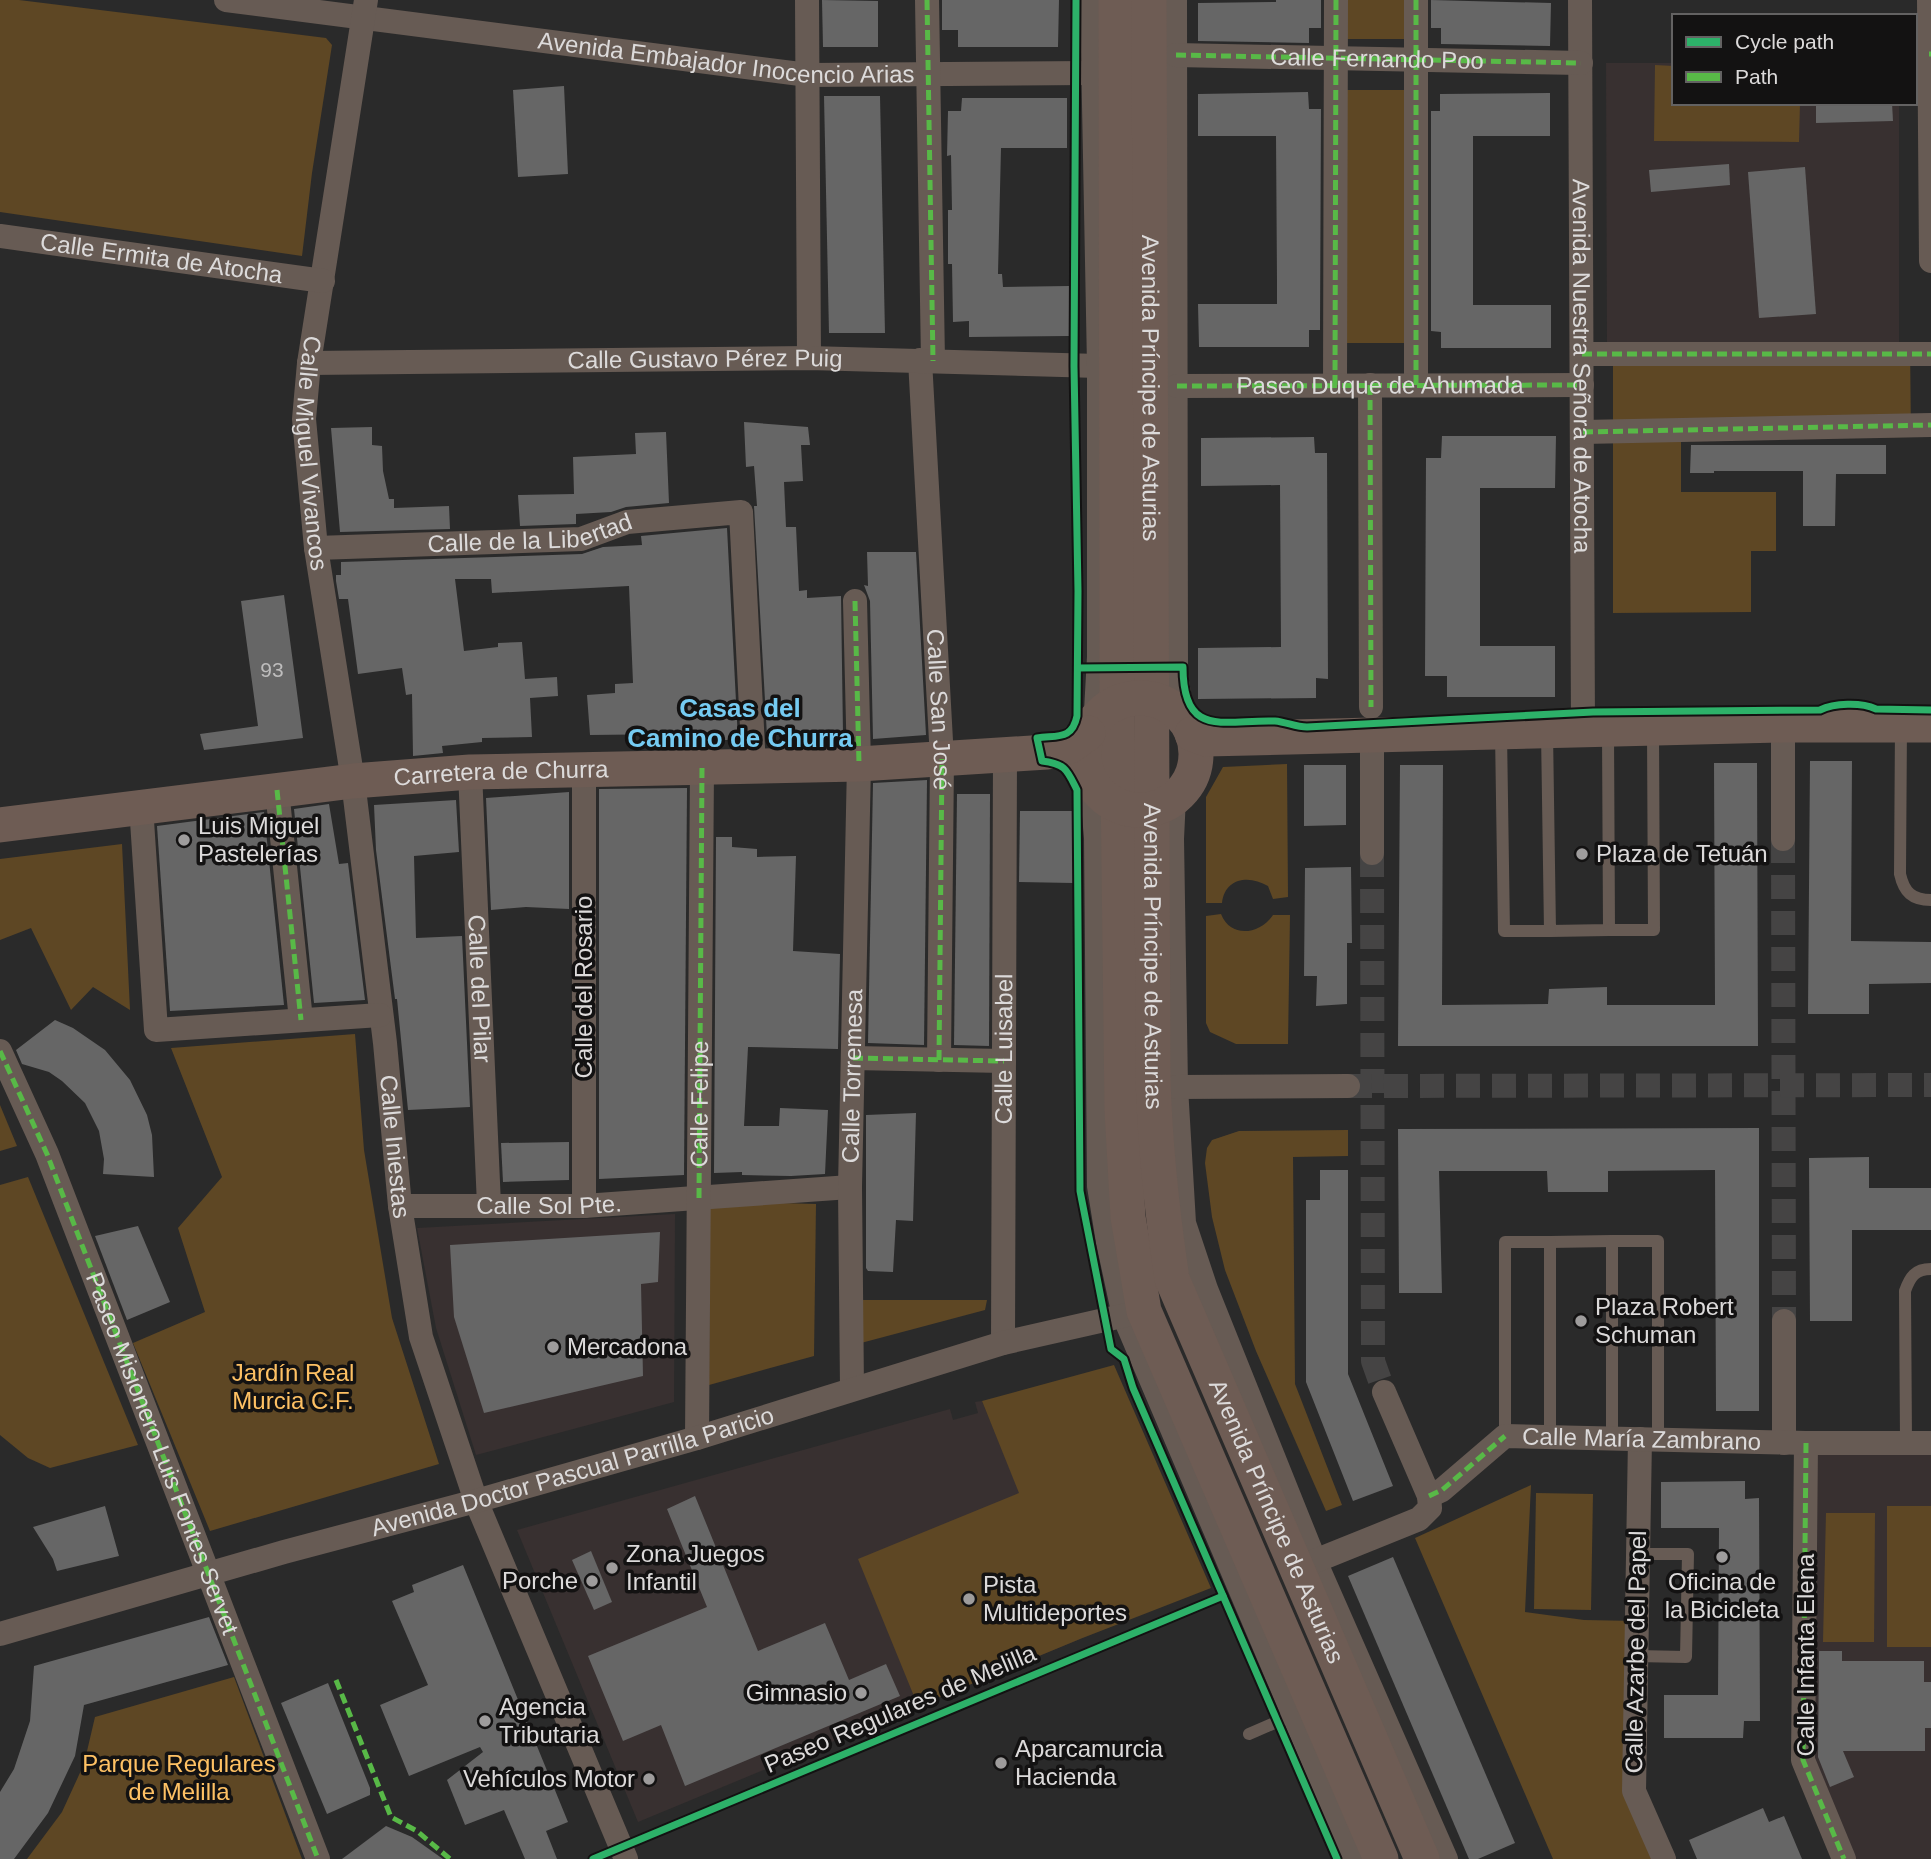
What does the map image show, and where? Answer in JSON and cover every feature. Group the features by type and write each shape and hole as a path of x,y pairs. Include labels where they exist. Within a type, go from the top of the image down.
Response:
{"main road":[{"name":"Avenida Príncipe de Asturias","path":"1116,0 1117,702 1149,804 1154,1130 1172,1279 1422,1859"},
{"name":"Avenida Príncipe de Asturias","path":"1149,0 1153,699 1149,804 1122,1110 1134,1313 1363,1856"},
{"path":"1117,702 1139,698 1153,699 1173,708 1197,739"},
{"name":"Carretera de Churra","path":"0,825 353,781 470,772 859,764 1047,752 1070,746 1089,731 1098,716 1117,702"},
{"path":"1197,739 1371,721 1501,733 1783,725 1916,725"},
{"path":"1089,731 1084,750 1089,775"},
{"path":"1149,804 1186,784 1197,739"},
{"name":"Carretera de Churra","path":"1047,752 1059,754 1089,775 1103,796 1149,804"}],"street":[{"name":"Avenida Embajador Inocencio Arias","path":"226,0 365,8 808,75 1091,74"},
{"path":"807,0 809,358"},
{"name":"Calle San José","path":"927,0 927,360 942,759 939,1060"},
{"path":"1089,731 1096,711 1098,689 1099,366 1091,74 1092,0"},
{"path":"1175,0 1176,676 1197,739"},
{"path":"1335,385 1336,0"},
{"path":"1416,0 1416,385"},
{"name":"Avenida Nuestra Señora de Atocha","path":"1580,0 1583,432 1595,730"},
{"path":"1929,0 1931,261"},
{"name":"Calle Miguel Vivancos","path":"353,781 316,548 304,419 310,363 365,8"},
{"name":"Calle Fernando Poo","path":"1176,55 1581,63"},
{"name":"Calle Ermita de Atocha","path":"0,236 323,281"},
{"path":"1582,354 1931,354"},
{"name":"Calle Gustavo Pérez Puig","path":"310,363 809,358 1099,366"},
{"path":"1370,385 1371,853"},
{"name":"Paseo Duque de Ahumada","path":"1177,386 1583,385"},
{"path":"1583,432 1931,425"},
{"name":"Calle de la Libertad","path":"316,548 581,538 627,522 741,512 754,767"},
{"name":"Calle Torremesa","path":"852,1389 850,1187 859,764 855,601"},
{"path":"1783,725 1783,839"},
{"name":"Calle Luisabel","path":"1003,1343 1005,754"},
{"name":"Calle del Rosario","path":"584,768 584,1206"},
{"name":"Calle Felipe","path":"697,1438 702,768"},
{"name":"Calle del Pilar","path":"470,772 489,1205"},
{"path":"1089,775 1096,838 1099,1186 1108,1242 1293,1714 1363,1856"},
{"name":"Calle Iniestas","path":"353,781 385,1044 400,1206 421,1338 476,1501 626,1859"},
{"path":"277,790 301,1020"},
{"path":"1149,804 1172,839 1176,1087 1184,1223 1206,1289 1315,1561 1446,1859"},
{"path":"141,806 156,1030 380,1015"},
{"name":"Paseo Misionero Luis Fontes Servet","path":"0,1051 47,1154 318,1859"},
{"path":"853,1058 1004,1061"},
{"path":"1176,1087 1348,1086"},
{"name":"Calle Sol Pte.","path":"400,1206 584,1206 850,1187"},
{"name":"Avenida Doctor Pascual Parrilla Paricio","path":"0,1634 697,1438 1003,1343 1134,1313"},
{"name":"Calle Infanta Elena","path":"1784,1321 1795,1443 1803,1760 1844,1859"},
{"path":"1384,1392 1429,1496"},
{"name":"Calle María Zambrano","path":"1315,1561 1419,1519 1430,1508 1429,1496 1442,1490 1505,1436 1795,1443 1931,1443"},
{"name":"Calle Azarbe del Papel","path":"1649,1440 1637,1554 1634,1791 1664,1859"}],"lane":[{"path":"1916,725 1900,874 1908,893 1917,899 1931,900"},
{"path":"1501,733 1504,931 1654,930 1653,729"},
{"path":"1595,730 1609,930"},
{"path":"1546,731 1550,931"},
{"path":"1612,1241 1612,1438"},
{"path":"1505,1436 1505,1242 1658,1241 1649,1440"},
{"path":"1550,1242 1550,1437"},
{"path":"1906,1442 1905,1292 1909,1278 1917,1271 1931,1269"},
{"path":"1636,1656 1686,1657 1688,1554 1637,1554"},
{"path":"1249,1734 1293,1714"}],"shaded area":[{"path":"1606,63 1672,63 1672,105 1899,105 1899,343 1607,343"},
{"path":"675,1214 674,1402 476,1455 436,1328 417,1228"},
{"path":"982,1401 1080,1639 638,1822 517,1530 950,1409 953,1420 978,1413 975,1402"},
{"path":"1806,1443 1931,1443 1931,1859 1844,1859 1803,1760"}],"green space":[{"path":"0,0 19,0 326,38 332,45 302,256 0,212"},
{"path":"1345,0 1407,0 1407,39 1345,39"},
{"path":"1655,65 1672,66 1672,105 1800,105 1799,142 1654,141"},
{"path":"1345,90 1407,90 1408,343 1346,343"},
{"path":"1613,343 1910,343 1911,437 1681,439 1681,492 1776,492 1776,551 1751,551 1751,612 1613,613"},
{"path":"1287,764 1288,897 1273,899 1268,886 1254,880 1246,880 1233,883 1224,894 1222,903 1206,903 1206,797 1223,767"},
{"path":"122,844 130,1010 93,987 71,1010 31,928 0,940 0,859"},
{"path":"1221,914 1232,927 1246,931 1261,926 1273,915 1290,915 1288,1044 1236,1044 1210,1032 1206,1023 1206,916"},
{"name":"Jardín Real Murcia C.F.","path":"355,1034 364,1150 392,1318 439,1464 210,1531 133,1343 205,1312 178,1228 222,1177 171,1048"},
{"path":"0,1105 17,1146 0,1151"},
{"path":"1348,1130 1348,1156 1293,1157 1295,1384 1342,1505 1326,1511 1256,1351 1225,1270 1212,1217 1205,1163 1207,1148 1212,1140 1239,1131"},
{"path":"28,1177 138,1445 50,1468 28,1458 0,1435 0,1185"},
{"path":"710,1201 816,1204 814,1356 709,1385"},
{"path":"862,1300 987,1300 985,1310 861,1343"},
{"path":"1114,1365 1211,1588 918,1706 858,1559 1019,1493 982,1401"},
{"path":"1531,1485 1525,1612 1584,1620 1636,1621 1634,1791 1664,1859 1553,1859 1415,1538"},
{"path":"1536,1493 1593,1494 1591,1610 1534,1609"},
{"path":"1887,1506 1931,1506 1931,1647 1887,1647"},
{"path":"1826,1513 1875,1513 1874,1642 1823,1642"},
{"name":"Parque Regulares de Melilla","path":"234,1677 302,1859 27,1859 62,1812 84,1764 95,1717"}],"building":[{"path":"822,0 878,1 878,47 823,47"},
{"path":"942,0 1059,0 1058,47 958,47 958,30 942,30"},
{"path":"1321,0 1321,28 1309,28 1309,43 1198,41 1198,3"},
{"path":"1431,0 1551,3 1550,46 1441,44 1441,28 1431,28"},
{"path":"564,86 568,174 518,177 513,90"},
{"path":"1308,92 1309,109 1321,109 1320,330 1309,330 1309,347 1199,347 1198,304 1277,304 1277,280 1276,136 1198,136 1198,94"},
{"path":"1550,93 1550,136 1473,136 1473,305 1551,305 1551,348 1441,348 1441,332 1431,331 1431,111 1440,111 1440,94"},
{"path":"824,96 880,96 885,333 829,333"},
{"path":"962,98 1067,98 1067,148 1001,148 998,274 1002,274 1003,287 1069,286 1069,336 969,337 969,321 953,322 952,264 948,264 948,210 952,210 951,155 947,156 948,111 961,111"},
{"path":"1816,105 1892,105 1893,121 1816,123"},
{"path":"1729,164 1730,185 1651,192 1649,170"},
{"path":"1805,167 1816,314 1759,318 1748,172"},
{"path":"744,422 808,427 810,445 801,445 803,481 784,482 786,527 796,527 799,591 807,590 807,598 841,596 843,734 767,736 754,506 757,506 754,466 746,467"},
{"path":"372,427 372,445 382,446 383,471 389,499 394,499 394,508 449,506 450,529 340,532 331,428"},
{"path":"666,432 669,503 626,507 611,512 576,514 576,524 520,526 518,495 574,494 573,457 636,454 635,433"},
{"path":"1442,436 1556,436 1555,488 1480,488 1480,646 1555,646 1555,697 1447,697 1447,676 1425,676 1426,458 1441,458"},
{"path":"1314,437 1315,453 1327,453 1328,679 1316,678 1316,698 1198,699 1198,648 1281,647 1280,485 1201,486 1201,438"},
{"path":"1691,445 1886,445 1886,474 1836,474 1835,526 1803,526 1803,471 1690,473"},
{"path":"727,528 738,740 676,737 676,734 590,735 587,695 615,693 615,684 633,683 629,586 492,593 491,579 455,579 464,651 498,647 498,643 522,642 525,679 557,677 558,696 530,698 532,737 482,738 482,742 442,746 443,753 413,756 412,694 406,695 402,668 358,674 348,599 339,599 336,581 336,575 341,575 341,562 582,554 603,547 642,545 641,536"},
{"path":"867,552 916,552 926,735 873,739 870,601 864,585 868,586"},
{"path":"284,595 303,738 204,750 200,734 258,726 241,601"},
{"path":"1810,761 1852,761 1851,941 1931,942 1931,983 1869,984 1869,1014 1808,1014"},
{"path":"1714,763 1757,763 1758,1046 1398,1046 1400,765 1443,765 1442,1005 1548,1004 1549,989 1607,987 1607,1005 1715,1005"},
{"path":"1304,765 1346,765 1346,825 1304,826"},
{"path":"927,780 924,1045 868,1043 873,783"},
{"path":"687,788 684,1175 599,1179 599,789"},
{"path":"569,792 569,909 526,907 491,910 486,798"},
{"path":"957,794 990,794 989,1046 954,1045"},
{"path":"456,800 459,852 414,856 416,938 462,936 470,1107 408,1110 397,999 376,850 374,805"},
{"path":"329,804 339,864 348,863 365,1000 314,1003 294,809"},
{"path":"1020,811 1073,811 1073,883 1019,882"},
{"path":"264,812 284,1005 170,1011 157,826"},
{"path":"716,837 732,837 732,847 757,849 757,857 796,856 793,951 840,954 838,1049 748,1047 744,1126 779,1126 780,1108 828,1110 825,1174 791,1176 714,1173"},
{"path":"1351,867 1352,943 1347,943 1347,1004 1316,1006 1317,976 1304,976 1305,868"},
{"path":"55,1020 73,1028 105,1050 130,1080 147,1115 152,1135 154,1177 103,1174 104,1159 99,1131 85,1103 49,1072 22,1064 16,1050"},
{"path":"916,1113 913,1221 896,1220 893,1272 868,1271 866,1115"},
{"path":"1759,1128 1759,1411 1716,1411 1715,1170 1608,1171 1608,1192 1548,1192 1547,1171 1439,1171 1442,1293 1399,1293 1398,1129"},
{"path":"569,1142 569,1180 503,1182 501,1143"},
{"path":"1869,1157 1869,1188 1931,1188 1931,1230 1852,1230 1852,1321 1810,1321 1809,1158"},
{"path":"1320,1170 1348,1170 1348,1374 1393,1486 1353,1501 1306,1382 1306,1200 1320,1200"},
{"path":"138,1226 170,1302 127,1320 95,1236"},
{"name":"Mercadona","path":"660,1232 658,1282 641,1284 643,1376 484,1413 454,1317 450,1245"},
{"path":"1745,1481 1745,1499 1759,1498 1760,1721 1744,1721 1743,1738 1664,1738 1664,1695 1718,1695 1719,1528 1661,1528 1661,1482"},
{"path":"695,1496 758,1651 825,1623 849,1680 886,1664 900,1696 685,1786 661,1725 623,1741 588,1656 707,1607 667,1509"},
{"path":"105,1506 119,1556 57,1571 53,1559 33,1527"},
{"name":"Porche","path":"591,1551 612,1602 594,1610 572,1560"},
{"path":"1393,1557 1515,1843 1478,1859 1469,1859 1348,1576"},
{"name":"Agencia Tributaria","path":"463,1565 568,1822 546,1831 557,1859 525,1859 504,1810 465,1825 447,1780 483,1752 480,1747 409,1776 380,1705 428,1685 392,1601 414,1592 412,1585"},
{"path":"209,1617 228,1665 84,1705 75,1756 48,1813 14,1859 0,1859 0,1792 14,1769 30,1721 34,1666"},
{"path":"1819,1651 1842,1651 1842,1661 1924,1661 1924,1682 1931,1682 1931,1728 1925,1728 1925,1751 1843,1751 1854,1777 1830,1787 1818,1757"},
{"path":"328,1683 370,1788 370,1795 327,1814 281,1703"},
{"path":"1763,1808 1769,1822 1784,1816 1802,1859 1697,1859 1689,1840"},
{"path":"386,1826 412,1837 443,1859 342,1859"}],"tunnel":[{"path":"1783,839 1784,1321"},
{"path":"1372,853 1373,1361 1384,1392"},
{"path":"1348,1086 1931,1085"}],"marked path":[{"path":"927,0 933,361"},
{"path":"1335,385 1336,0"},
{"path":"1416,0 1416,385"},
{"path":"1176,55 1581,63"},
{"path":"1582,354 1931,354"},
{"path":"1370,385 1371,707"},
{"path":"1177,386 1582,385"},
{"path":"1583,432 1931,425"},
{"path":"855,601 859,764"},
{"path":"939,1060 942,759"},
{"path":"699,1198 702,768"},
{"path":"277,790 301,1020"},
{"path":"0,1051 47,1154 318,1859"},
{"path":"853,1058 1004,1061"},
{"path":"1429,1496 1442,1490 1505,1436"},
{"path":"1806,1443 1803,1760 1844,1859"},
{"path":"336,1680 391,1817 417,1831 450,1859"}],"cycle path":[{"path":"1076,0 1074,366 1077,716 1068,733 1037,738 1042,761 1065,769 1077,790 1080,1191 1111,1349 1124,1359 1133,1388 1337,1859"},
{"path":"1078,668 1183,667 1190,706 1199,716 1210,721 1275,721 1307,727 1593,712 1820,710 1848,704 1876,709 1931,710"},
{"name":"Paseo Regulares de Melilla","path":"593,1859 1223,1596"}],"place":[{"name":"Luis Miguel Pastelerías","path":"184,840"},
{"name":"Plaza de Tetuán","path":"1582,854"},
{"name":"Plaza Robert Schuman","path":"1581,1321"},
{"name":"Mercadona","path":"553,1347"},
{"name":"Oficina de la Bicicleta","path":"1722,1557"},
{"name":"Zona Juegos Infantil","path":"612,1568"},
{"name":"Porche","path":"592,1581"},
{"name":"Pista Multideportes","path":"969,1599"},
{"name":"Gimnasio","path":"861,1693"},
{"name":"Agencia Tributaria","path":"485,1721"},
{"name":"Aparcamurcia Hacienda","path":"1001,1763"},
{"name":"Vehículos Motor","path":"649,1779"}],"district":[{"name":"Casas del Camino de Churra","path":"740,723"}]}
